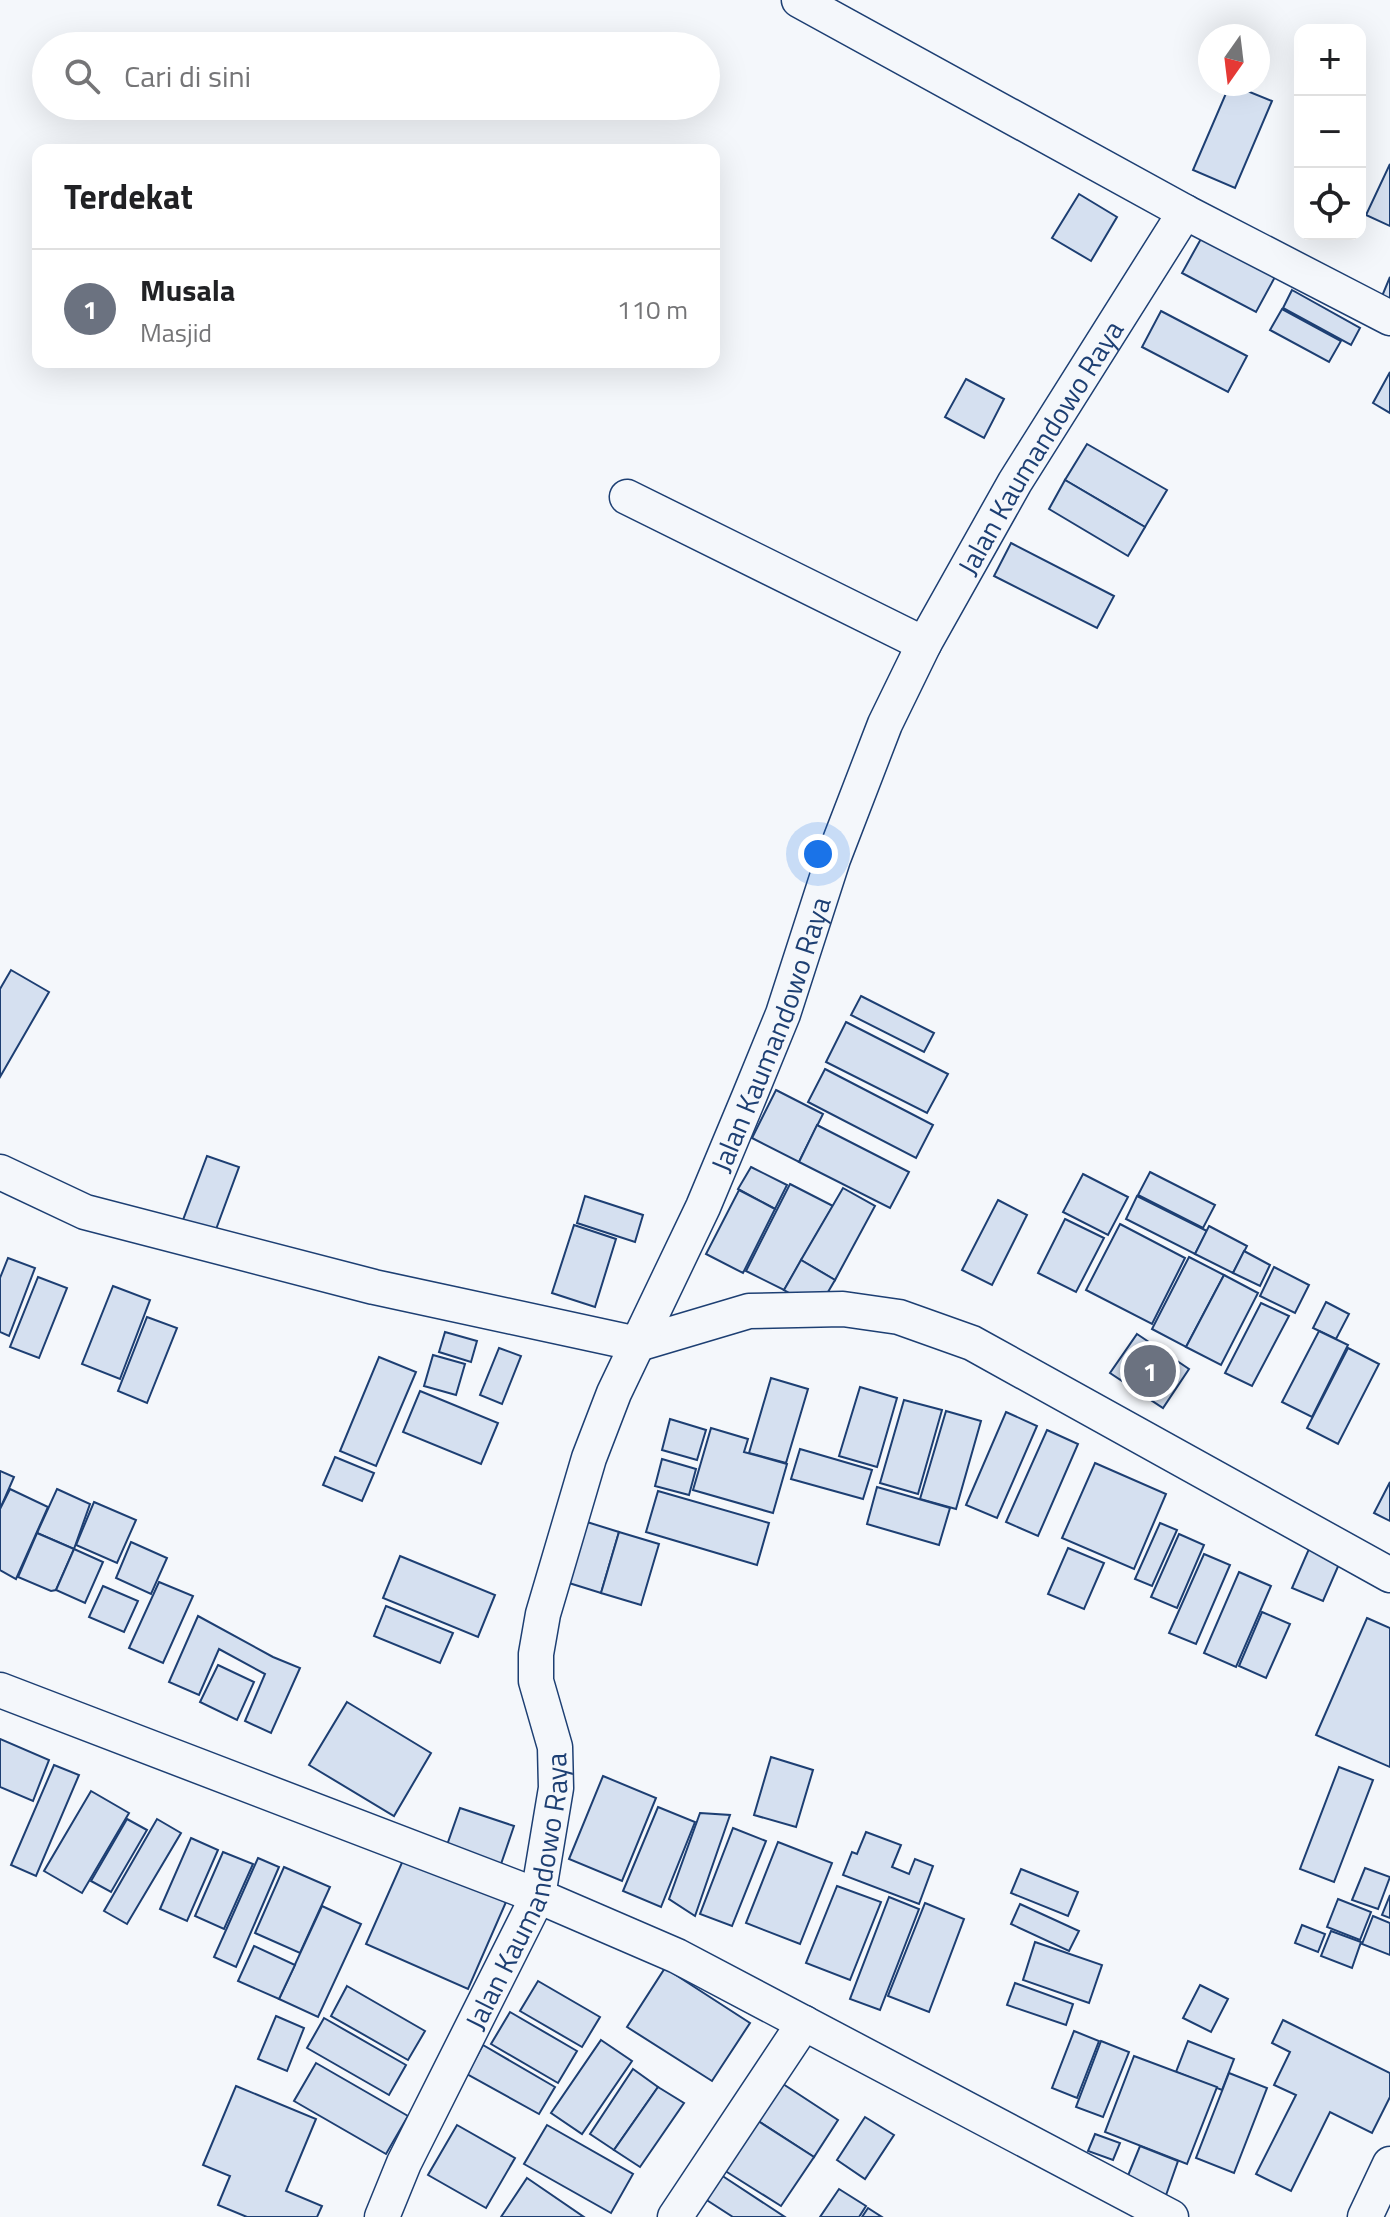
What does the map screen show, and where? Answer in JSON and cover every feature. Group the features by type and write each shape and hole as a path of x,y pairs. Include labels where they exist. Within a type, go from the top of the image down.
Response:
{"street":[{"path":"799,0 1185,212 1390,318"},
{"name":"Jalan Kaumandowo Raya","path":"382,2217 404,2163 538,1896 556,1788 555,1747 536,1681 536,1654 543,1614 589,1458 614,1393 703,1207 783,1014 844,832 885,724 924,644 1015,482 1185,212"},
{"path":"627,497 924,644"},
{"path":"0,1172 85,1212 374,1287 638,1344 749,1311 843,1309 899,1317 972,1343 1390,1575"},
{"path":"0,1690 538,1896 677,1956 1171,2217"},
{"path":"675,2217 804,2023"},
{"path":"1365,2217 1390,2164"}],"building":[{"path":"1225,96 1260,96 1272,101 1235,188 1193,170"},
{"path":"1390,164 1390,226 1366,215"},
{"path":"1079,194 1117,217 1091,261 1052,238"},
{"path":"1202,237 1275,277 1256,312 1182,273"},
{"path":"1390,277 1390,305 1380,301"},
{"path":"1292,290 1360,328 1351,345 1283,308"},
{"path":"1282,309 1341,341 1329,362 1270,330"},
{"path":"1161,311 1247,356 1228,392 1142,347"},
{"path":"1390,372 1390,413 1373,403"},
{"path":"966,379 1004,399 984,438 945,417"},
{"path":"1087,444 1167,490 1145,527 1065,480"},
{"path":"1065,480 1145,527 1128,556 1049,509"},
{"path":"1011,543 1114,596 1097,628 994,576"},
{"path":"11,970 49,992 0,1077 0,989"},
{"path":"861,996 934,1033 924,1052 851,1015"},
{"path":"846,1022 948,1074 927,1113 826,1062"},
{"path":"825,1069 933,1125 916,1158 808,1102"},
{"path":"776,1090 823,1114 799,1162 752,1138"},
{"path":"817,1125 909,1172 890,1208 799,1162"},
{"path":"207,1156 239,1167 215,1232 183,1220"},
{"path":"751,1167 787,1185 775,1209 738,1189"},
{"path":"1150,1172 1215,1205 1203,1228 1138,1195"},
{"path":"1083,1174 1128,1197 1108,1235 1063,1212"},
{"path":"790,1184 833,1206 784,1290 746,1271"},
{"path":"843,1188 875,1206 835,1280 801,1260"},
{"path":"739,1190 775,1209 743,1273 706,1254"},
{"path":"585,1196 643,1215 635,1242 577,1223"},
{"path":"1137,1196 1207,1231 1195,1254 1126,1219"},
{"path":"998,1200 1027,1215 992,1285 962,1270"},
{"path":"1065,1219 1104,1238 1076,1292 1038,1273"},
{"path":"1120,1224 1185,1258 1152,1324 1086,1290"},
{"path":"574,1225 616,1239 595,1307 552,1293"},
{"path":"1209,1226 1247,1246 1233,1273 1195,1254"},
{"path":"1244,1251 1270,1265 1260,1286 1233,1273"},
{"path":"1189,1257 1224,1275 1186,1347 1152,1329"},
{"path":"8,1258 35,1268 9,1336 0,1332 0,1278"},
{"path":"801,1260 835,1280 818,1309 784,1290"},
{"path":"1274,1267 1309,1285 1295,1313 1260,1296"},
{"path":"1224,1275 1258,1293 1221,1365 1186,1347"},
{"path":"38,1277 67,1288 39,1358 10,1347"},
{"path":"113,1286 150,1300 120,1379 82,1364"},
{"path":"1326,1302 1349,1314 1336,1339 1313,1328"},
{"path":"1261,1303 1289,1316 1252,1386 1225,1373"},
{"path":"147,1317 177,1328 147,1403 118,1391"},
{"path":"1319,1331 1348,1345 1312,1417 1282,1402"},
{"path":"445,1332 477,1341 471,1362 439,1352"},
{"path":"1137,1334 1189,1369 1163,1408 1110,1373"},
{"path":"499,1348 521,1356 502,1404 480,1395"},
{"path":"1348,1348 1379,1364 1338,1444 1307,1428"},
{"path":"433,1355 465,1364 456,1395 424,1386"},
{"path":"379,1357 416,1372 376,1466 340,1451"},
{"path":"771,1378 808,1389 786,1463 749,1453"},
{"path":"860,1387 897,1398 877,1467 839,1456"},
{"path":"420,1391 498,1423 481,1464 403,1432"},
{"path":"904,1400 942,1410 918,1494 880,1483"},
{"path":"946,1411 981,1421 956,1509 920,1499"},
{"path":"1006,1412 1037,1426 997,1518 966,1505"},
{"path":"670,1419 706,1430 697,1460 662,1450"},
{"path":"711,1428 748,1439 744,1452 787,1464 773,1513 693,1490"},
{"path":"1047,1430 1078,1444 1038,1536 1006,1522"},
{"path":"800,1449 872,1470 863,1499 791,1479"},
{"path":"335,1457 374,1473 362,1501 323,1485"},
{"path":"662,1459 696,1469 689,1495 655,1486"},
{"path":"1095,1463 1166,1494 1134,1569 1062,1538"},
{"path":"0,1471 14,1477 0,1509"},
{"path":"1390,1482 1390,1521 1374,1513"},
{"path":"877,1487 950,1508 939,1545 867,1524"},
{"path":"10,1489 48,1507 16,1579 0,1570 0,1509"},
{"path":"57,1489 90,1504 74,1549 37,1533"},
{"path":"658,1491 769,1523 757,1565 646,1532"},
{"path":"94,1502 136,1520 117,1563 76,1545"},
{"path":"587,1522 619,1532 601,1593 569,1583"},
{"path":"1160,1523 1177,1530 1152,1586 1135,1579"},
{"path":"619,1532 659,1544 641,1605 601,1593"},
{"path":"37,1533 74,1549 56,1590 51,1591 18,1577"},
{"path":"1179,1534 1204,1545 1177,1608 1151,1597"},
{"path":"131,1542 167,1558 151,1594 116,1578"},
{"path":"1312,1542 1343,1555 1323,1601 1292,1588"},
{"path":"1068,1548 1104,1563 1084,1609 1048,1594"},
{"path":"74,1549 103,1562 85,1603 56,1590"},
{"path":"1204,1554 1230,1565 1196,1644 1169,1633"},
{"path":"400,1556 495,1595 478,1637 383,1598"},
{"path":"1239,1572 1271,1586 1236,1667 1204,1653"},
{"path":"159,1582 193,1596 163,1663 129,1648"},
{"path":"103,1586 138,1601 124,1632 89,1617"},
{"path":"386,1606 453,1633 440,1663 374,1636"},
{"path":"1262,1612 1290,1624 1266,1678 1239,1666"},
{"path":"198,1616 273,1657 300,1668 271,1733 245,1721 265,1674 219,1649 199,1695 169,1682"},
{"path":"1367,1618 1390,1628 1390,1767 1316,1735"},
{"path":"218,1665 254,1682 237,1720 200,1702"},
{"path":"347,1702 431,1753 394,1816 309,1765"},
{"path":"0,1739 49,1760 33,1801 0,1787"},
{"path":"771,1757 813,1770 796,1827 754,1815"},
{"path":"54,1765 79,1775 36,1876 11,1865"},
{"path":"1339,1767 1373,1780 1334,1882 1300,1869"},
{"path":"603,1776 656,1798 622,1881 569,1859"},
{"path":"91,1791 129,1813 82,1893 44,1871"},
{"path":"658,1807 695,1822 661,1907 623,1891"},
{"path":"460,1808 514,1826 500,1867 446,1848"},
{"path":"700,1813 730,1815 695,1916 669,1899"},
{"path":"127,1819 147,1830 111,1892 91,1881"},
{"path":"157,1819 181,1833 127,1924 104,1911"},
{"path":"733,1828 766,1841 732,1926 700,1914"},
{"path":"866,1832 901,1845 892,1867 909,1874 915,1859 933,1866 919,1904 843,1875 852,1852 857,1854"},
{"path":"191,1838 218,1850 187,1921 160,1909"},
{"path":"778,1842 832,1863 800,1944 746,1923"},
{"path":"223,1852 253,1864 224,1929 195,1916"},
{"path":"258,1858 279,1867 236,1967 214,1957"},
{"path":"404,1858 506,1902 468,1989 366,1944"},
{"path":"284,1867 330,1887 300,1953 255,1933"},
{"path":"1365,1868 1390,1877 1378,1909 1352,1900"},
{"path":"1021,1869 1078,1892 1068,1916 1011,1893"},
{"path":"837,1886 881,1902 850,1980 806,1963"},
{"path":"1390,1895 1390,1918 1382,1915"},
{"path":"889,1897 919,1909 880,2010 850,1999"},
{"path":"1338,1899 1371,1912 1360,1940 1327,1927"},
{"path":"925,1903 964,1919 929,2012 888,1996"},
{"path":"1020,1904 1079,1931 1069,1951 1011,1924"},
{"path":"322,1906 361,1924 318,2017 279,1999"},
{"path":"1373,1916 1390,1923 1390,1955 1362,1944"},
{"path":"1302,1925 1325,1934 1318,1952 1295,1943"},
{"path":"1331,1931 1361,1942 1352,1968 1321,1956"},
{"path":"1035,1942 1102,1965 1089,2003 1023,1980"},
{"path":"254,1946 295,1965 279,1999 238,1981"},
{"path":"665,1968 750,2023 712,2081 627,2027"},
{"path":"538,1981 600,2017 582,2047 520,2011"},
{"path":"1015,1983 1073,2004 1066,2025 1007,2005"},
{"path":"1200,1985 1228,1999 1211,2032 1183,2018"},
{"path":"347,1986 425,2031 408,2060 331,2016"},
{"path":"510,2012 577,2051 558,2083 491,2044"},
{"path":"276,2016 304,2028 287,2071 258,2059"},
{"path":"324,2018 406,2065 389,2095 307,2048"},
{"path":"1283,2020 1390,2073 1390,2097 1372,2133 1330,2112 1291,2191 1256,2174 1296,2095 1274,2085 1290,2052 1272,2043"},
{"path":"1074,2031 1099,2041 1077,2098 1052,2088"},
{"path":"601,2040 632,2061 582,2134 551,2113"},
{"path":"1101,2041 1129,2052 1103,2117 1076,2107"},
{"path":"1188,2041 1234,2059 1222,2090 1176,2072"},
{"path":"483,2045 555,2087 539,2114 467,2074"},
{"path":"1134,2056 1217,2087 1187,2164 1105,2132"},
{"path":"316,2063 408,2116 386,2154 294,2101"},
{"path":"633,2069 658,2087 614,2150 590,2134"},
{"path":"1229,2073 1267,2088 1234,2173 1196,2158"},
{"path":"780,2082 838,2120 814,2157 755,2119"},
{"path":"236,2086 316,2119 286,2191 322,2206 317,2217 247,2217 218,2205 230,2176 203,2165"},
{"path":"658,2087 684,2103 640,2167 614,2150"},
{"path":"752,2117 814,2157 781,2206 719,2167"},
{"path":"865,2117 894,2135 865,2179 837,2160"},
{"path":"457,2125 515,2158 486,2208 428,2175"},
{"path":"547,2125 633,2174 611,2213 524,2164"},
{"path":"1095,2134 1120,2143 1113,2160 1088,2151"},
{"path":"1140,2146 1178,2161 1165,2198 1125,2183"},
{"path":"718,2173 785,2217 733,2217 702,2197"},
{"path":"527,2178 584,2217 501,2217"},
{"path":"839,2189 866,2206 859,2217 820,2217"},
{"path":"868,2208 882,2217 862,2217"}],"place":[{"name":"Musala","path":"1150,1371"}]}
